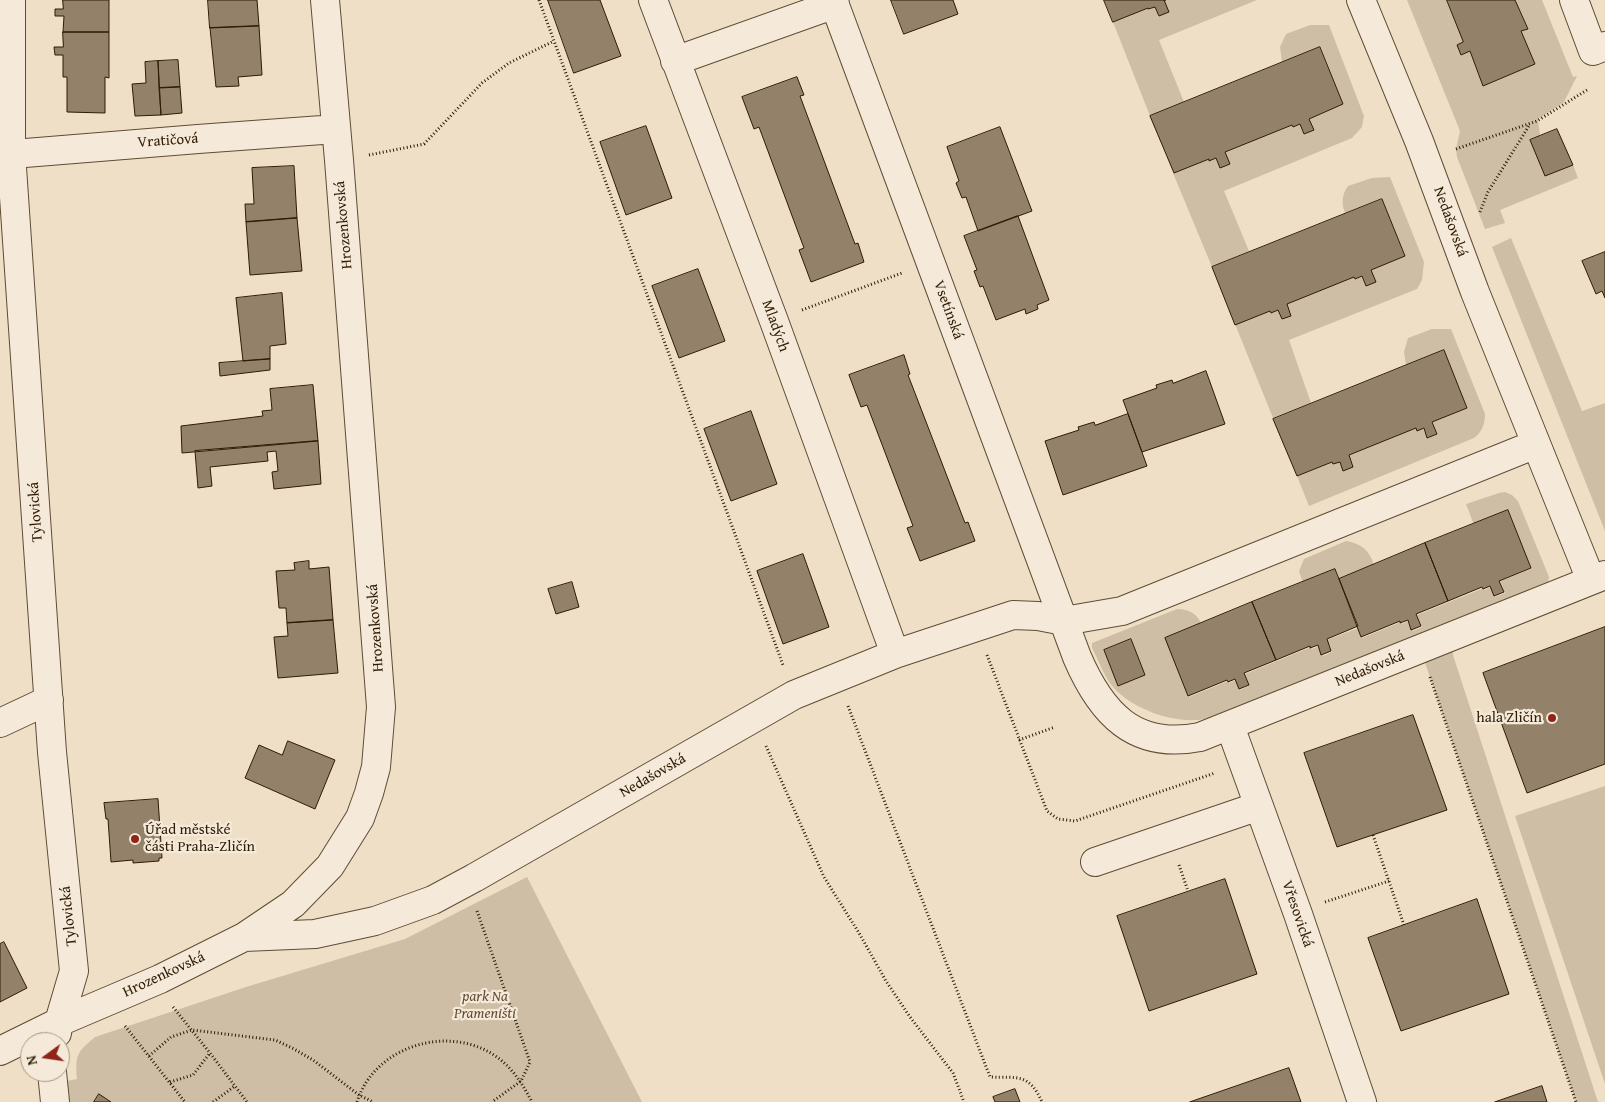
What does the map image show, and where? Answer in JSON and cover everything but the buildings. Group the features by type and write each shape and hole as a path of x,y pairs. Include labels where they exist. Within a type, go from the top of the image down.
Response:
{"street":[{"name":"Tylovická","path":"11,0 5,154 52,752 74,971 57,1032"},
{"name":"Hrozenkovská","path":"57,1032 244,937 293,904 330,866 360,818 376,767 381,707 378,647 326,0"},
{"name":"Mladých","path":"653,0 774,321 895,654"},
{"name":"Nedašovská","path":"1064,621 1087,679 1110,712 1131,729 1156,738 1186,740 1230,726 1598,577 1536,444 1419,141 1361,0"},
{"path":"1574,0 1599,48"},
{"path":"675,61 834,2"},
{"name":"Vsetínská","path":"834,2 1064,621"},
{"name":"Vratičová","path":"5,154 336,129"},
{"name":"Nedašovská","path":"244,937 315,934 375,921 433,900 794,695 836,677 895,654 1013,615 1038,616 1064,621 1122,611 1536,444"},
{"path":"0,723 49,700"},
{"name":"Vřesovická","path":"1230,726 1362,1102"},
{"path":"1096,862 1259,806"},
{"name":"Hrozenkovská","path":"0,1051 20,1044"},
{"path":"53,1082 55,1102"}],"path":[{"path":"539,0 784,668"},
{"path":"368,155 424,144 482,83 509,63 554,41"},
{"path":"1452,150 1537,121 1587,90"},
{"path":"1477,219 1488,192 1530,124"},
{"path":"774,321 930,262"},
{"path":"976,626 1047,811 1058,819 1075,822 1218,772"},
{"path":"1421,649 1576,1102"},
{"path":"836,677 990,1077 1025,1079 1035,1088 1042,1102"},
{"path":"1019,740 1055,727"},
{"path":"764,741 824,877 906,1010 953,1073 964,1102"},
{"path":"1373,835 1404,925"},
{"path":"1325,902 1389,881"},
{"path":"476,907 530,1062 521,1081 492,1102"},
{"path":"172,1007 247,1102"},
{"path":"123,1024 186,1102"},
{"path":"149,1056 171,1037 192,1030 274,1040 313,1060 359,1095 373,1102"},
{"path":"357,1102 359,1095 370,1078 383,1064 399,1052 417,1045 436,1041 456,1041 475,1046 493,1054 508,1066 521,1081 532,1102"},
{"path":"170,1082 193,1075 210,1053"},
{"path":"213,1102 235,1086"}],"green space":[{"path":"1164,0 1257,0 1159,40 1184,102 1150,116 1113,22 1148,8 1155,7 1159,16 1169,12"},
{"path":"1407,0 1447,0 1463,42 1461,55 1470,51 1484,86 1535,64 1521,31 1528,28 1515,0 1542,0 1573,77 1577,76 1564,102 1538,119 1540,136 1530,140 1573,165 1578,178 1500,210 1505,223 1485,229 1457,157 1456,149 1460,131"},
{"path":"1310,25 1329,25 1364,116 1362,127 1352,138 1224,191 1249,251 1212,267 1173,173 1209,159 1209,161 1216,158 1220,168 1230,164 1225,152 1292,125 1293,127 1300,124 1304,134 1313,130 1309,119 1343,104 1321,47 1282,62 1280,47 1286,34"},
{"path":"1390,177 1424,262 1422,280 1417,289 1289,340 1311,403 1273,418 1235,324 1270,310 1278,309 1282,319 1291,315 1287,303 1354,276 1355,278 1361,276 1366,285 1371,270 1405,255 1382,198 1345,213 1343,206 1343,195 1348,186 1372,178"},
{"path":"1511,238 1582,411 1605,403 1605,531 1492,247"},
{"path":"1432,329 1451,329 1485,414 1484,424 1477,436 1309,506 1297,476 1339,461 1344,471 1353,466 1349,455 1416,428 1416,430 1423,427 1427,437 1437,433 1432,421 1467,408 1444,350 1406,365 1404,352 1408,338"},
{"path":"1505,492 1512,495 1518,501 1549,577 1548,582 1209,718 1185,720 1172,718 1158,715 1134,704 1111,684 1092,648 1092,643 1177,609 1189,611 1198,618 1202,625 1167,639 1189,697 1228,681 1229,683 1236,680 1240,690 1249,686 1245,674 1311,647 1312,649 1319,646 1323,656 1332,652 1327,640 1358,628 1362,638 1408,621 1413,631 1422,627 1417,615 1484,588 1484,590 1491,587 1495,597 1505,593 1500,581 1531,569 1509,511 1474,525 1466,504","holes":["1131,639 1145,675 1119,686 1104,650"]},
{"path":"1346,541 1364,548 1374,565 1340,579 1336,570 1303,583 1299,571 1304,559"},
{"path":"1453,636 1453,655 1598,1102 1576,1102 1422,654"},
{"path":"1605,786 1605,1084 1515,816"},
{"name":"park Na Prameništi","path":"527,877 642,1102 111,1102 99,1094 94,1102 68,1102 67,1082 77,1079 76,1064 78,1055 95,1037 246,987 405,939"}],"place":[{"name":"hala Zličín","path":"1552,718"},
{"name":"Úřad městské části Praha-Zličín","path":"135,839"}]}
